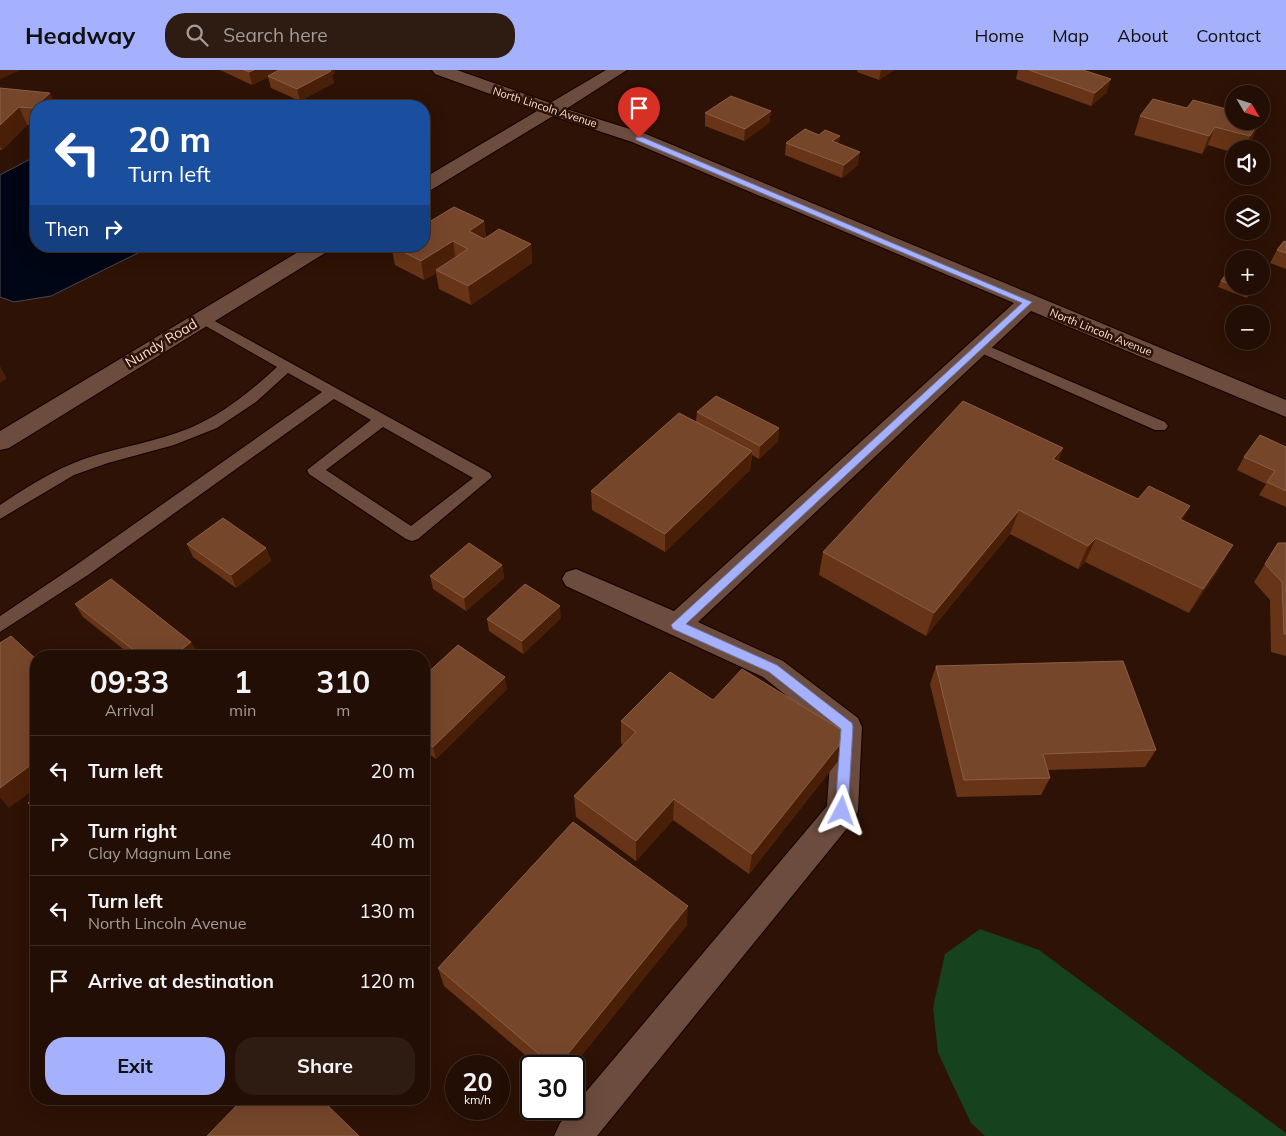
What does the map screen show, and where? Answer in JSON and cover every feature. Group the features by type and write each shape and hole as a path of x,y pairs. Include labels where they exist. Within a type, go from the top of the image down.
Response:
{"street":[{"name":"North Lincoln Avenue","path":"441,70 503,94 639,138 1028,302 1286,408"},
{"path":"430,182 618,70"},
{"name":"Nundy Road","path":"0,442 312,252"},
{"path":"677,625 1028,302"},
{"path":"576,579 773,669 847,727 842,811 582,1125"}],"lane":[{"path":"202,318 383,419 484,476 412,535 316,470 383,419"},
{"path":"979,347 1160,426"},
{"path":"0,513 49,481 79,467 182,437 229,414 255,397 287,366"},
{"path":"0,625 334,392"}],"green space":[{"path":"980,929 1039,950 1286,1133 1286,1136 985,1136 971,1123 938,1053 933,1008 945,954"}],"shaded area":[{"path":"30,159 30,252 140,252 51,296 14,302 0,297 0,175"}],"building":[{"path":"279,70 331,71 297,89 268,76"},
{"path":"1029,70 1083,70 1111,79 1095,93"},
{"path":"0,88 50,93 42,100 30,100 30,108 19,107 0,125"},
{"path":"731,96 771,111 745,129 705,113"},
{"path":"1153,99 1187,108 1193,100 1225,109 1225,130 1215,127 1209,136 1140,116"},
{"path":"805,129 819,135 825,130 840,136 832,141 860,152 844,165 786,143"},
{"path":"1227,130 1254,130 1250,136"},
{"path":"454,207 484,221 469,231 484,239 499,229 531,244 468,286 436,270 468,249 453,241 421,261 404,252 430,252 430,221"},
{"path":"1284,241 1286,242 1286,253 1277,250"},
{"path":"716,396 779,428 760,446 697,412"},
{"path":"963,401 1063,448 1053,459 1138,499 1149,486 1190,506 1180,519 1233,545 1203,589 1096,538 1088,546 1019,510 934,613 823,552"},
{"path":"679,413 752,451 665,534 591,491"},
{"path":"1260,435 1286,447 1286,491 1267,482 1275,471 1244,457"},
{"path":"223,518 266,548 231,575 187,544"},
{"path":"469,543 502,565 464,598 430,576"},
{"path":"1278,543 1286,543 1286,634 1284,634 1282,582 1265,564"},
{"path":"111,579 191,642 181,650 133,650 75,604"},
{"path":"525,584 560,606 522,641 487,619"},
{"path":"11,636 30,653 30,766 0,788 0,643"},
{"path":"458,645 505,677 433,747 430,745 430,671"},
{"path":"1123,661 1156,750 1043,754 1050,778 964,780 936,666"},
{"path":"742,669 848,734 752,854 674,799 636,841 574,796 636,732 621,721 670,672 713,700"},
{"path":"573,822 688,906 567,1055 540,1055 438,968"},
{"path":"237,1105 327,1105 359,1136 207,1136"}],"route":[{"path":"639,138 1028,302 772,540 677,625 773,669 847,727 842,811"}]}
